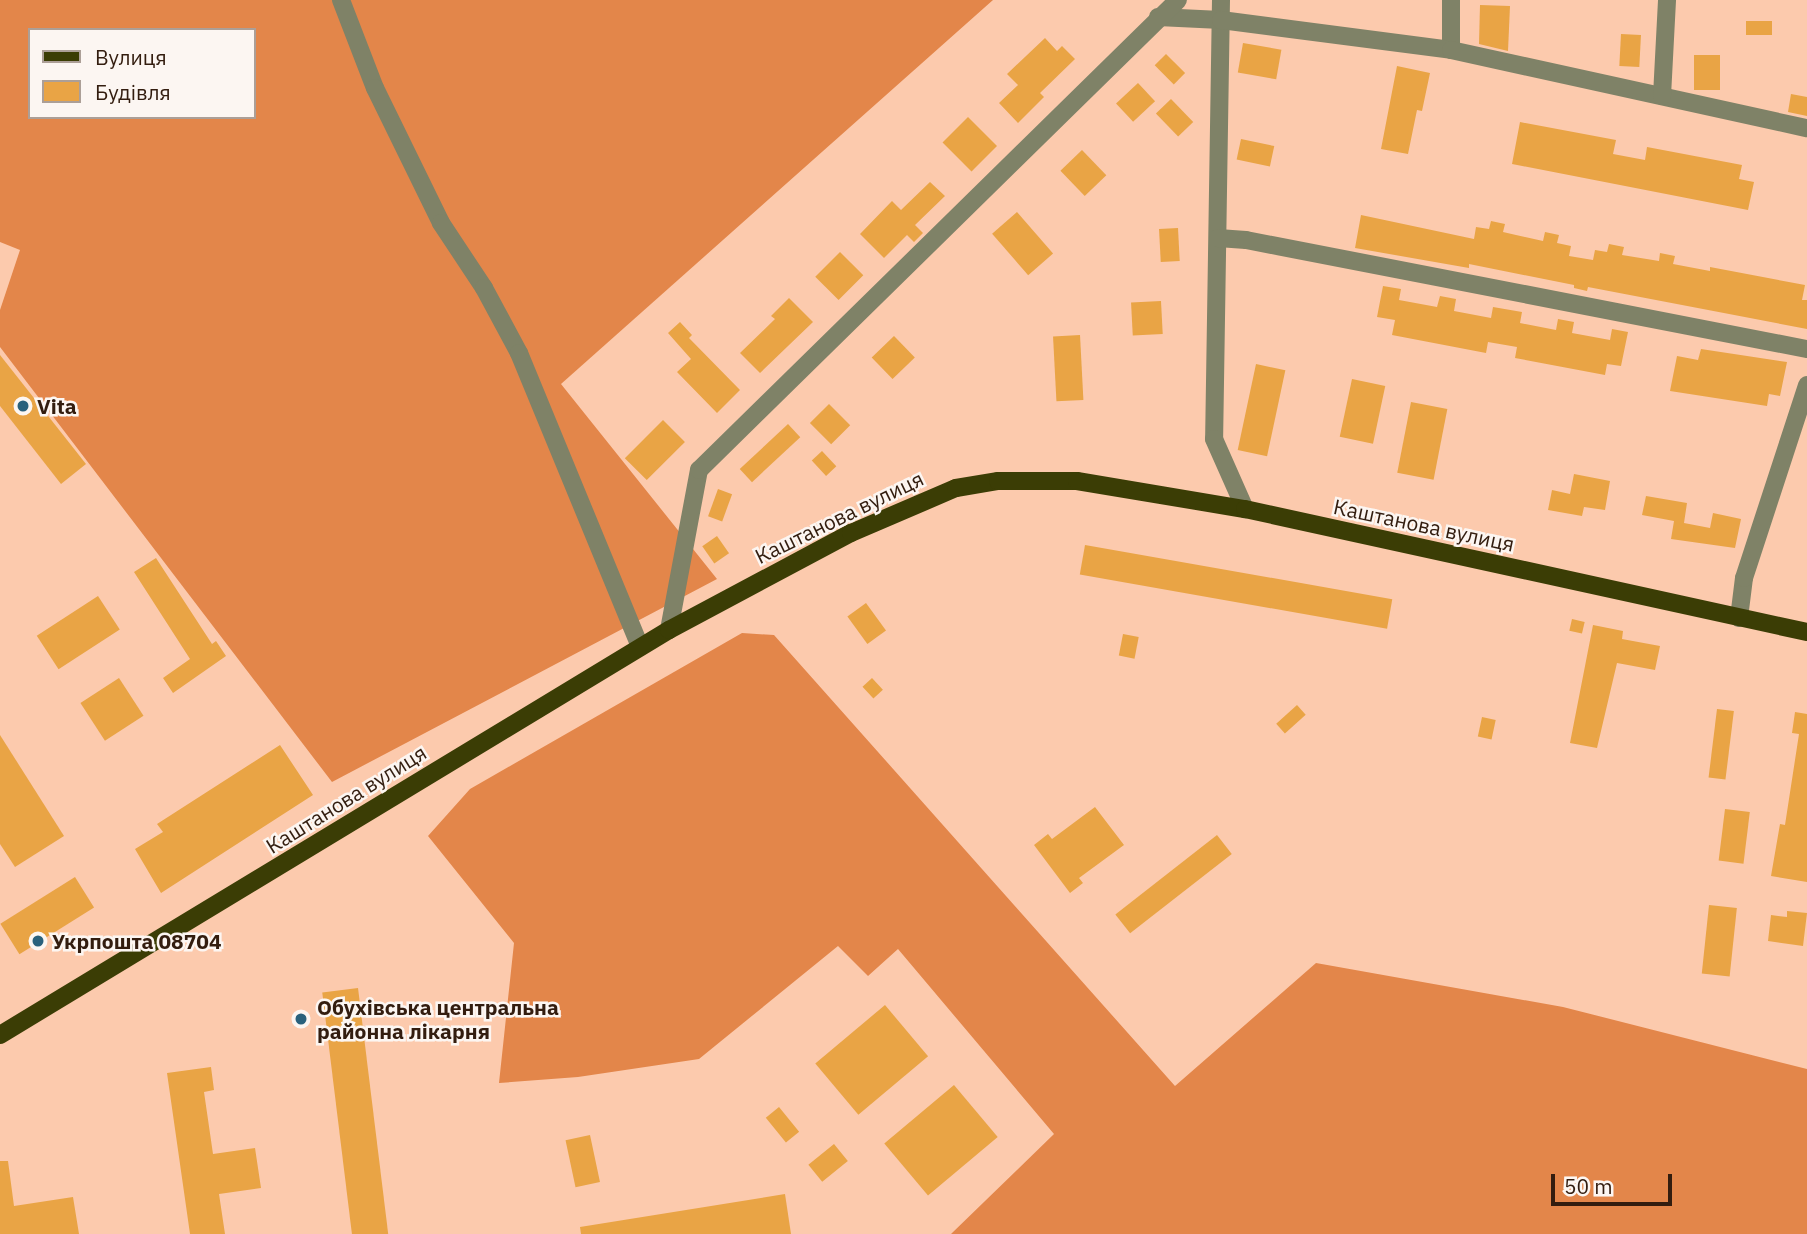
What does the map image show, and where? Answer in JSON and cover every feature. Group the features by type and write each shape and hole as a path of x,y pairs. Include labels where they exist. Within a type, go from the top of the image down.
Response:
{"main road":[{"name":"Каштанова вулиця","path":"0,1035 669,630 820,548 910,505 956,488 998,481 1077,481 1245,509 1807,632"}],"street":[{"path":"341,0 375,88 441,223 484,288 519,353 640,647"},
{"path":"669,630 699,470 1178,0"},
{"path":"1222,0 1214,439 1245,509"},
{"path":"1451,0 1451,51"},
{"path":"1662,96 1668,0"},
{"path":"1158,17 1221,20 1451,51 1807,128"},
{"path":"1218,238 1246,240 1807,349"},
{"path":"1739,618 1744,579 1807,385"}],"shaded area":[{"path":"0,0 993,0 561,384 717,579 332,782 0,347 0,310 20,250 0,242"},
{"path":"742,633 774,635 1175,1086 1316,963 1563,1007 1807,1069 1807,1234 951,1234 1054,1134 898,949 868,976 838,946 699,1059 578,1077 499,1083 514,943 428,836 470,789"}],"building":[{"path":"1480,5 1510,6 1508,51 1479,44"},
{"path":"1746,21 1772,21 1772,35 1746,35"},
{"path":"1621,34 1641,35 1639,67 1619,66"},
{"path":"1045,38 1057,51 1062,46 1075,59 1040,93 1044,97 1018,123 999,103 1018,85 1007,74"},
{"path":"1243,43 1281,50 1276,79 1238,73"},
{"path":"1166,54 1185,73 1174,84 1155,65"},
{"path":"1694,55 1720,55 1720,90 1694,90"},
{"path":"1397,66 1430,73 1422,111 1417,110 1408,154 1381,149"},
{"path":"1138,83 1155,101 1133,122 1116,103"},
{"path":"1791,94 1807,97 1807,116 1788,112"},
{"path":"1171,99 1193,122 1178,137 1156,114"},
{"path":"968,117 997,146 972,171 943,142"},
{"path":"1520,122 1616,140 1613,154 1645,160 1647,147 1742,165 1739,179 1754,182 1748,210 1512,164"},
{"path":"1241,139 1274,146 1270,167 1237,160"},
{"path":"1082,150 1106,175 1085,196 1060,171"},
{"path":"930,182 945,196 915,225 923,233 914,242 907,235 884,258 860,234 892,201 901,210"},
{"path":"1017,212 1053,254 1028,275 992,234"},
{"path":"1361,215 1474,239 1476,227 1489,229 1491,221 1505,224 1503,232 1543,241 1545,232 1559,235 1557,243 1571,246 1569,256 1593,260 1595,250 1607,252 1609,244 1624,247 1622,255 1659,261 1660,253 1675,256 1673,264 1710,271 1710,267 1805,285 1802,300 1807,300 1807,329 1588,287 1587,291 1574,288 1574,285 1469,264 1469,268 1355,248"},
{"path":"1178,228 1180,261 1161,262 1159,229"},
{"path":"840,252 863,275 839,300 815,277"},
{"path":"1383,286 1401,289 1399,300 1437,307 1440,296 1456,299 1454,311 1491,318 1493,307 1522,312 1520,323 1556,330 1558,319 1574,322 1572,333 1610,340 1612,329 1628,332 1621,366 1607,364 1605,375 1515,358 1517,347 1488,342 1486,353 1392,335 1395,320 1377,317"},
{"path":"789,298 813,322 760,373 740,353 775,319 771,316"},
{"path":"1161,301 1163,334 1133,336 1131,303"},
{"path":"680,322 692,335 689,338 740,390 717,413 677,372 691,359 668,333"},
{"path":"1080,335 1083,400 1056,401 1053,336"},
{"path":"894,336 915,358 893,379 872,358"},
{"path":"1701,349 1787,362 1780,396 1769,394 1767,406 1670,391 1677,356 1698,360"},
{"path":"0,355 86,464 61,484 0,406"},
{"path":"1256,364 1285,370 1267,456 1238,450"},
{"path":"1352,379 1385,386 1373,444 1340,437"},
{"path":"1411,402 1447,409 1434,480 1397,473"},
{"path":"829,404 850,425 831,444 810,423"},
{"path":"663,420 685,442 647,480 625,458"},
{"path":"788,424 800,437 752,482 740,469"},
{"path":"822,451 836,466 826,476 812,461"},
{"path":"1574,474 1610,481 1605,510 1584,507 1582,516 1548,510 1552,490 1570,494"},
{"path":"718,489 732,494 722,521 708,516"},
{"path":"1646,496 1687,503 1684,523 1710,528 1713,513 1741,519 1735,548 1671,539 1674,521 1642,515"},
{"path":"717,536 729,553 714,564 702,546"},
{"path":"1085,545 1392,599 1387,629 1080,575"},
{"path":"156,558 212,644 216,641 226,656 173,693 163,678 190,659 134,572"},
{"path":"98,596 120,630 59,669 37,636"},
{"path":"866,603 886,631 867,644 847,617"},
{"path":"1572,619 1585,622 1582,634 1569,631"},
{"path":"1593,625 1623,631 1622,639 1660,646 1655,670 1617,663 1597,748 1570,743"},
{"path":"1123,634 1139,637 1135,659 1119,656"},
{"path":"119,678 144,716 105,741 80,703"},
{"path":"872,678 883,690 873,699 862,687"},
{"path":"1297,705 1306,715 1285,733 1276,724"},
{"path":"1717,709 1734,711 1725,780 1709,777"},
{"path":"1795,712 1807,714 1807,882 1771,876 1780,824 1785,825 1799,734 1792,733"},
{"path":"1482,717 1496,720 1492,739 1478,737"},
{"path":"0,735 64,836 15,867 0,844"},
{"path":"280,745 313,795 161,893 135,849 163,832 157,824"},
{"path":"1095,807 1124,845 1079,878 1083,883 1070,893 1034,845 1048,834 1052,839"},
{"path":"1725,809 1750,812 1743,864 1719,861"},
{"path":"1217,835 1232,854 1130,933 1115,914"},
{"path":"75,877 94,908 19,954 0,924"},
{"path":"1709,905 1737,908 1730,977 1702,974"},
{"path":"1787,911 1807,913 1803,946 1768,941 1771,915 1787,917"},
{"path":"358,988 388,1234 352,1234 322,992"},
{"path":"885,1005 928,1056 858,1115 815,1063"},
{"path":"211,1067 214,1090 204,1092 213,1154 255,1148 261,1188 219,1194 225,1234 190,1234 167,1073"},
{"path":"954,1085 998,1137 928,1196 884,1143"},
{"path":"779,1107 799,1132 786,1143 766,1118"},
{"path":"590,1135 600,1182 576,1187 566,1140"},
{"path":"834,1144 848,1161 822,1182 808,1165"},
{"path":"0,1161 8,1161 14,1206 73,1197 79,1234 0,1234"},
{"path":"785,1194 791,1234 581,1234 580,1227"}],"place":[{"name":"Vita","path":"23,406"},
{"name":"Укрпошта 08704","path":"38,941"},
{"name":"Обухівська центральна районна лікарня","path":"301,1019"}]}
